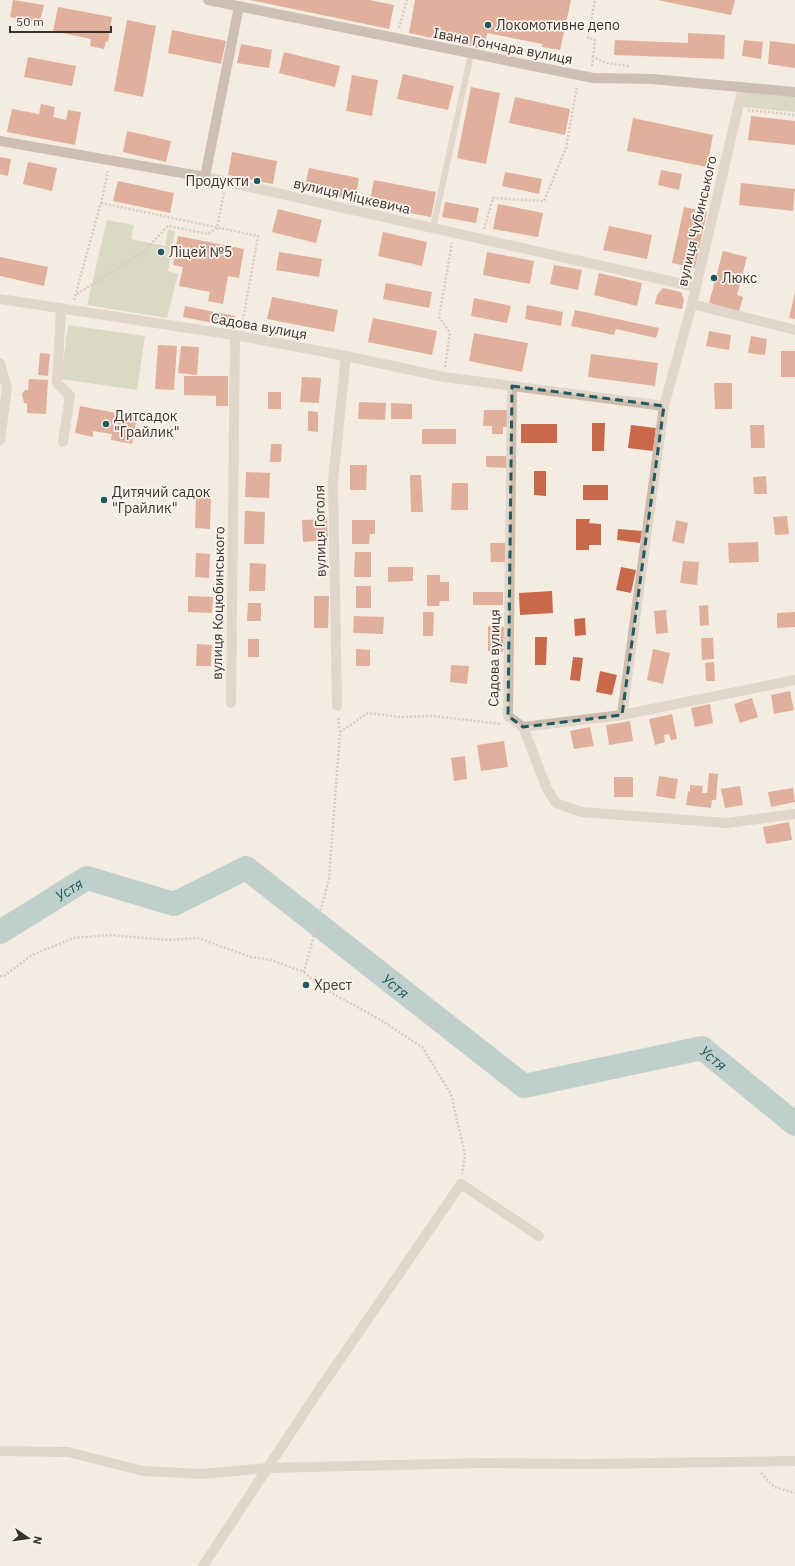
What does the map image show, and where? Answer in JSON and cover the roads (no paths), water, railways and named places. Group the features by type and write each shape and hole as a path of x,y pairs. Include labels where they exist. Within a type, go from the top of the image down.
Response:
{"street":[{"name":"Івана Гончара вулиця","path":"208,0 593,78 652,79 795,92"},
{"path":"205,177 239,6"},
{"name":"вулиця Чубинського","path":"743,87 692,304 795,330"},
{"name":"вулиця Міцкевича","path":"0,141 110,159 226,181 696,287"},
{"name":"Садова вулиця","path":"0,299 238,335 346,356 444,378 664,406"},
{"path":"622,715 664,406 692,304"},
{"path":"63,442 70,396 57,382 65,309"},
{"name":"вулиця Коцюбинського","path":"231,703 238,335"},
{"name":"вулиця Гоголя","path":"337,706 333,481 346,356"},
{"path":"0,363 7,388 0,440"},
{"name":"Садова вулиця","path":"512,386 508,716 523,727"},
{"path":"795,680 622,715 523,727 547,789 556,803 581,812 727,823 795,814"},
{"path":"203,1566 266,1468 461,1184 539,1236"},
{"path":"0,1451 68,1452 143,1471 202,1474 266,1468 483,1463 594,1464 795,1462"}],"lane":[{"path":"433,228 471,54"}],"waterway":[{"name":"Устя","path":"0,932 87,878 174,904 246,868 524,1086 702,1048 795,1124"}],"place":[{"name":"Локомотивне депо","path":"488,25"},
{"name":"Продукти","path":"257,181"},
{"name":"Ліцей №5","path":"161,252"},
{"name":"Люкс","path":"714,278"},
{"name":"Дитсадок \"Грайлик\"","path":"106,424"},
{"name":"Дитячий садок \"Грайлик\"","path":"104,500"},
{"name":"Хрест","path":"306,985"}]}
